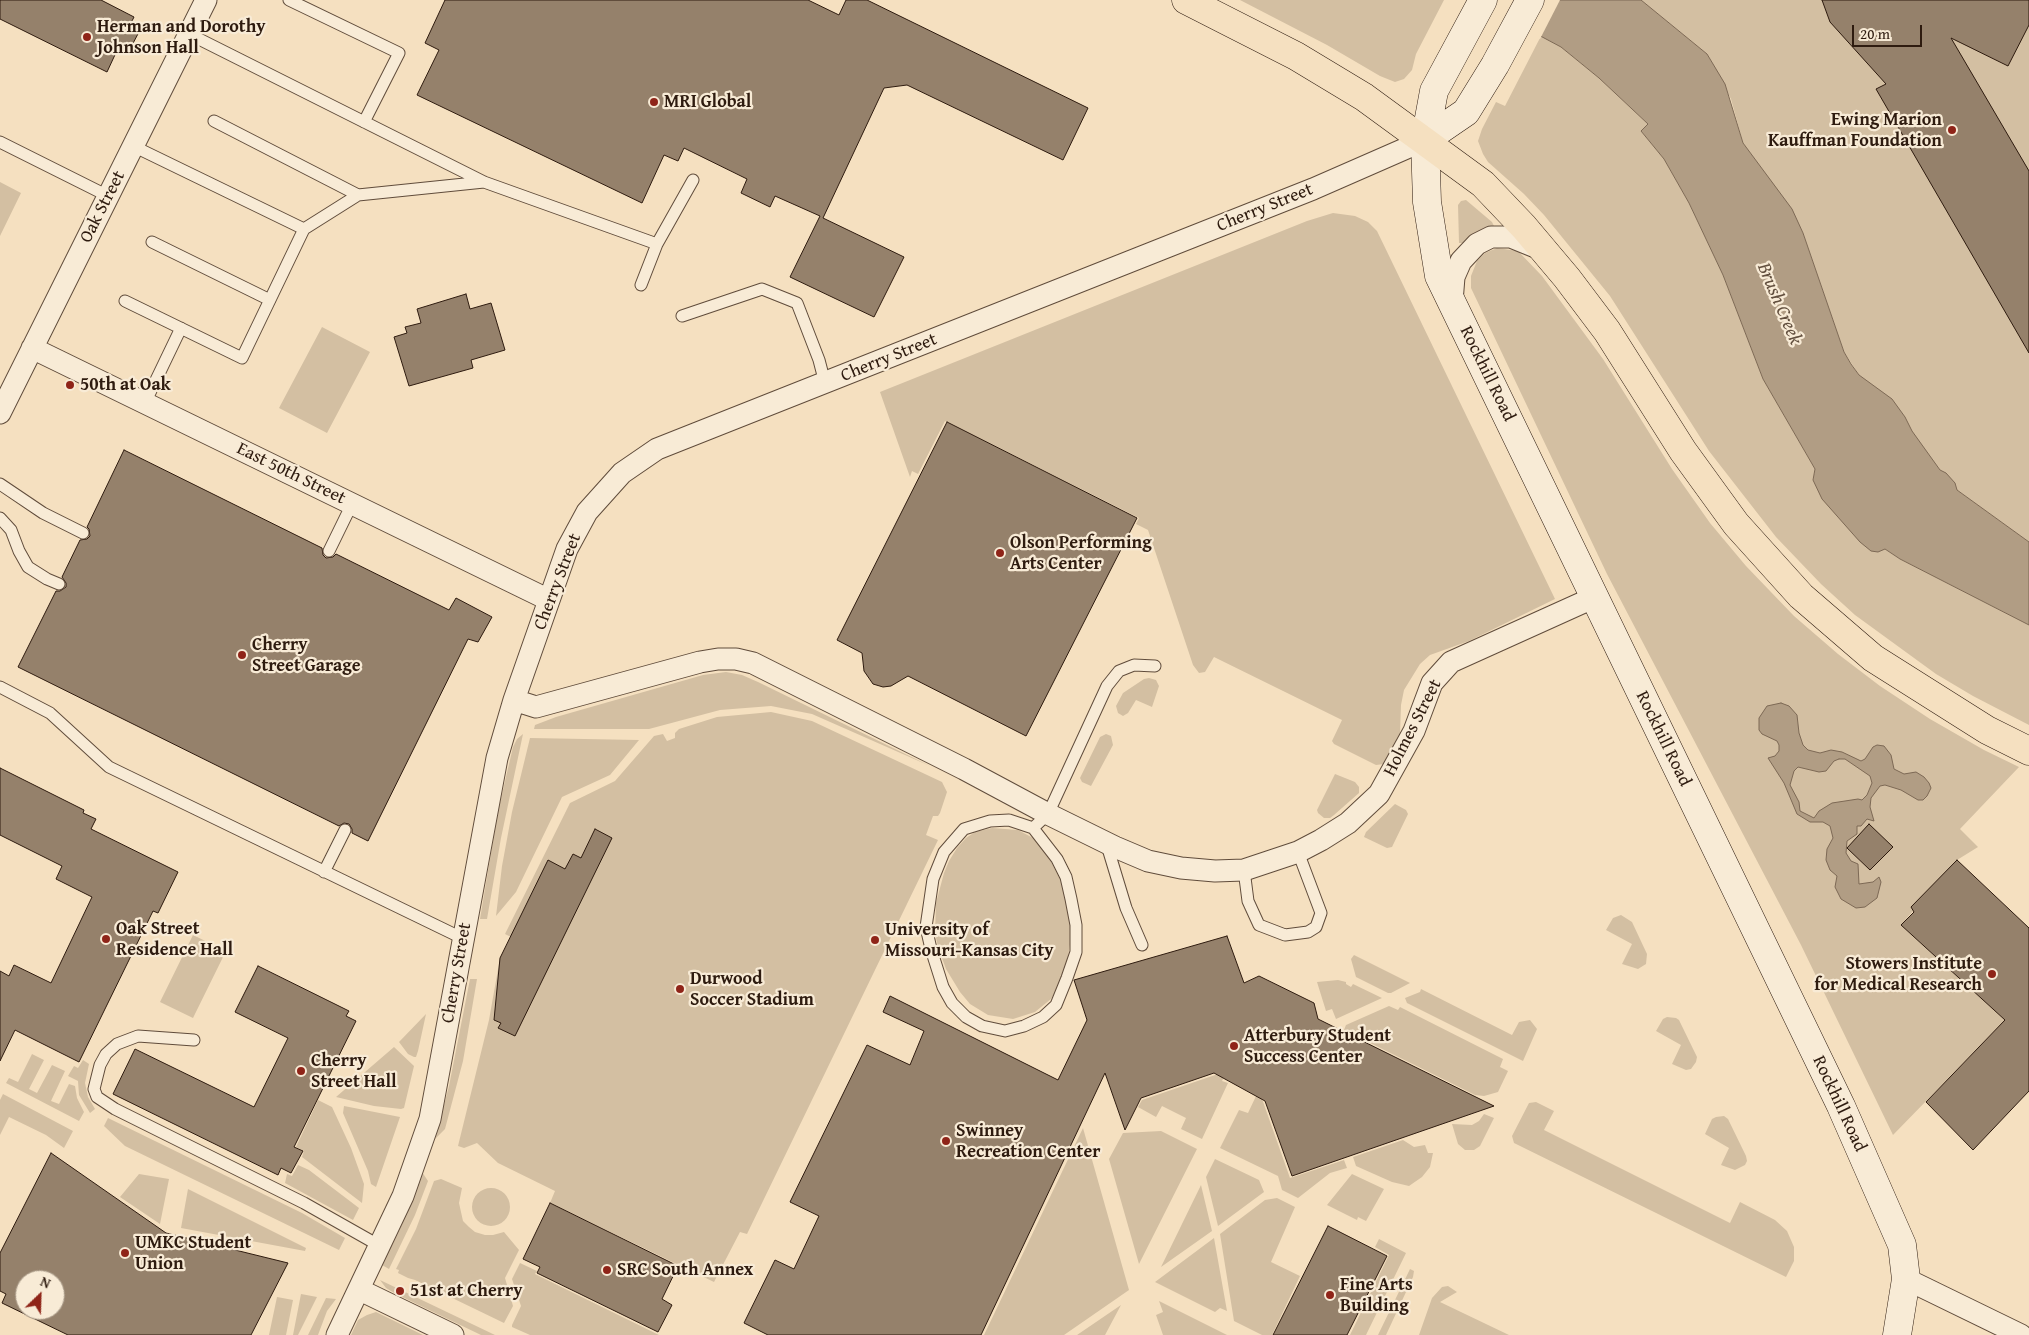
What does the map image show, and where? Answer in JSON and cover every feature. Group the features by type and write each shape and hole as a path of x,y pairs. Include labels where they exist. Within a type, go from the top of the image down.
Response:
{"highway":[{"path":"1186,0 1296,56 1364,97 1483,184 1524,226 1607,331 1682,451 1736,524 1801,596 1872,658 1987,730 2029,751"}],"main road":[{"name":"Rockhill Road","path":"1483,0 1434,91 1425,140 1427,202 1439,276 1841,1106 1902,1245 1906,1279 1897,1335"},
{"path":"1425,140 1466,112 1496,65 1530,0"}],"street":[{"name":"Oak Street","path":"0,413 206,0"},
{"name":"Cherry Street","path":"337,1335 403,1196 430,1119 497,758 514,700 567,548 587,512 622,473 657,449 1313,189 1425,140"},
{"path":"1452,302 1454,277 1460,261 1477,244 1491,237 1511,237 1543,250"},
{"name":"East 50th Street","path":"32,348 549,600"},
{"name":"Holmes Street","path":"1298,852 1321,840 1348,822 1379,794 1414,731 1432,683 1451,662 1594,597"},
{"path":"514,700 536,707 700,662 736,659 753,664 964,770 1040,821 1106,842 1148,861 1180,868 1215,871 1244,870 1298,852"},
{"path":"1906,1279 2020,1335"},
{"path":"360,1290 453,1335"}],"lane":[{"path":"289,0 399,54 364,122"},
{"path":"189,34 484,182 657,244"},
{"path":"214,121 358,195"},
{"path":"0,142 108,196"},
{"path":"133,146 304,229"},
{"path":"641,285 657,244 693,180"},
{"path":"125,301 242,358 304,229 358,195 484,182"},
{"path":"152,242 270,300"},
{"path":"682,316 762,289 797,303 819,360 825,383"},
{"path":"145,403 181,328"},
{"path":"0,484 43,513 83,534"},
{"path":"329,551 352,504"},
{"path":"0,518 11,530 28,567 59,584"},
{"path":"1040,821 1107,686 1119,671 1134,665 1155,666"},
{"path":"0,686 50,713 109,767 464,939"},
{"path":"990,821 1040,821 1066,877 1076,925 1076,952 1056,1005 1043,1017 1024,1026 1005,1031 982,1026 966,1017 952,1003 944,987 931,949 926,927 933,879 944,852 964,829 990,821"},
{"path":"324,872 346,830"},
{"path":"1106,842 1126,908 1142,945"},
{"path":"1244,870 1248,901 1259,925 1285,935 1308,932 1316,927 1321,912 1298,852"},
{"path":"194,1040 138,1036 117,1044 106,1054 100,1065 94,1089 97,1097 115,1109 304,1203 380,1246"}],"shaded area":[{"path":"1240,0 1444,0 1416,54 1412,70 1404,79 1395,82 1380,76 1327,45"},
{"path":"1641,0 2029,0 2029,542 1957,490 1859,375 1844,352 1803,233 1743,143 1731,99 1707,54"},
{"path":"1541,36 1561,47 1599,78 1648,124 1641,131 1664,159 1689,203 1723,275 1763,379 1815,469 1813,480 1885,549 1900,559 2029,625 2029,725 1936,674 1855,615 1821,584 1776,537 1709,451 1610,296 1544,215 1524,194 1488,162 1478,141 1482,129 1496,102 1505,106"},
{"path":"0,182 21,193 0,236"},
{"path":"1466,200 1492,222 1494,226 1463,243 1459,243 1458,205 1461,201"},
{"path":"1333,213 1355,216 1368,222 1377,231 1555,599 1469,641 1430,655 1420,664 1404,690 1401,705 1400,734 1384,764 1376,765 1334,744 1332,741 1342,720 1214,657 1205,672 1199,673 1193,665 1148,530 1136,524 1139,518 945,421 918,474 912,471 910,477 880,392 1307,221"},
{"path":"1497,248 1518,251 1542,276 1603,359 1672,469 1710,523 1746,566 1794,616 1838,654 1880,686 1930,719 1984,750 2019,767 1960,829 1978,847 1957,860 1901,925 2005,1020 1893,1135 1801,945 1607,574 1471,288 1471,276 1477,261 1485,253"},
{"path":"322,327 370,352 327,433 279,408"},
{"path":"726,672 742,675 758,682 930,766 812,714 771,706 720,710 649,729 534,729 535,725 556,717 703,675"},
{"path":"1144,679 1156,680 1159,686 1152,707 1136,700 1128,713 1123,716 1118,713 1116,706 1123,693"},
{"name":"Durwood Soccer Stadium","path":"771,712 812,721 942,782 947,792 940,813 938,816 933,816 926,835 938,840 747,1234 740,1232 714,1282 550,1203 555,1191 498,1163 477,1143 464,1148 458,1146 489,1020 500,958 511,937 505,934 570,803 615,781 654,736 663,734 667,741 675,738 675,733 679,729 717,717"},
{"path":"523,734 501,838 487,919 480,919 498,811 513,747 517,739"},
{"path":"1106,734 1111,736 1113,745 1091,786 1082,782 1080,778 1100,737"},
{"path":"530,738 639,740 610,775 562,797 516,892 496,916 502,866 512,812"},
{"path":"1335,774 1355,782 1359,787 1359,793 1330,818 1324,818 1317,810"},
{"path":"1395,804 1406,810 1408,814 1392,847 1387,848 1364,837 1366,832"},
{"path":"992,828 1018,830 1035,839 1049,856 1063,884 1070,918 1071,938 1068,957 1057,989 1051,999 1035,1012 1013,1019 988,1015 970,1004 946,969 935,933 936,903 949,861 966,838 975,832"},
{"path":"1621,915 1632,922 1647,954 1646,964 1638,969 1622,964 1632,944 1606,930 1613,918"},
{"path":"193,935 226,951 193,1018 160,1002"},
{"path":"1354,955 1410,983 1388,993 1356,977 1351,959"},
{"path":"470,979 477,979 463,1061 445,1129 435,1139 449,1086"},
{"path":"1338,980 1346,982 1351,987 1353,984 1382,998 1336,1019 1332,1009 1326,1011 1317,982"},
{"path":"1421,989 1512,1035 1519,1022 1530,1020 1537,1029 1523,1061 1407,1003 1405,998 1420,992"},
{"path":"1389,1006 1398,1010 1400,1007 1503,1059 1500,1067 1508,1071 1498,1092 1484,1096 1475,1095 1344,1030 1346,1025"},
{"path":"426,1014 418,1051 416,1057 414,1057 408,1054 399,1042"},
{"path":"1667,1017 1679,1020 1697,1057 1691,1069 1686,1070 1672,1064 1681,1045 1656,1031 1663,1019"},
{"path":"394,1047 414,1066 404,1108 374,1106 336,1097"},
{"path":"32,1054 44,1060 29,1089 37,1093 52,1065 65,1071 51,1101 59,1104 69,1084 75,1086 77,1098 84,1112 79,1121 6,1083 9,1078 18,1082"},
{"path":"83,1060 89,1064 85,1083 88,1097 95,1109 90,1113 79,1095 78,1081 68,1076 74,1066 78,1068"},
{"path":"1218,1074 1224,1077 1222,1081 1228,1083 1202,1139 1181,1129 1186,1118 1162,1106 1156,1117 1138,1107 1142,1100"},
{"path":"3,1094 73,1131 64,1148 46,1135 9,1117 0,1135 0,1100"},
{"path":"1257,1094 1261,1096 1290,1178 1344,1160 1347,1168 1330,1173 1298,1198 1282,1190 1278,1176 1220,1148 1239,1110 1248,1113"},
{"path":"318,1100 332,1107 351,1148 364,1184 362,1203 302,1157 304,1151 296,1147"},
{"path":"1536,1102 1554,1111 1544,1130 1730,1223 1740,1202 1775,1220 1787,1231 1794,1247 1794,1261 1786,1277 1514,1143 1512,1136 1529,1103"},
{"path":"344,1106 400,1117 376,1187 371,1184 368,1171 343,1113"},
{"path":"1484,1114 1494,1118 1480,1146 1474,1150 1465,1150 1458,1144 1452,1124 1472,1125 1479,1121"},
{"path":"1724,1116 1728,1119 1746,1156 1747,1161 1745,1165 1735,1170 1721,1165 1729,1148 1705,1134 1712,1119"},
{"path":"108,1118 302,1213 345,1238 339,1250 125,1146 104,1126"},
{"path":"1083,1128 1129,1290 1064,1335 984,1335"},
{"path":"1161,1131 1197,1149 1139,1264 1109,1159 1123,1133"},
{"path":"1403,1140 1414,1147 1425,1145 1428,1153 1433,1153 1430,1167 1422,1177 1409,1186 1392,1182 1356,1166 1353,1157"},
{"path":"1215,1159 1259,1180 1264,1192 1218,1226 1206,1177"},
{"path":"298,1165 309,1170 359,1208 353,1220 285,1183 287,1174 292,1176"},
{"path":"422,1172 428,1181 415,1215 389,1269 382,1265 400,1229"},
{"path":"139,1174 169,1179 160,1224 120,1197"},
{"path":"1352,1174 1384,1189 1366,1221 1358,1217 1357,1220 1327,1205"},
{"path":"441,1179 462,1188 459,1203 463,1221 469,1227 475,1232 485,1235 504,1232 519,1250 505,1278 513,1306 504,1323 398,1273 399,1270 396,1269 416,1229 434,1181"},
{"path":"1201,1185 1212,1231 1161,1267"},
{"path":"491,1188 504,1194 510,1207 504,1220 491,1226 478,1220 472,1207 478,1194"},
{"path":"188,1189 306,1248 305,1251 181,1228"},
{"path":"1277,1198 1295,1207 1271,1262 1300,1276 1272,1335 1262,1335 1234,1321 1220,1234 1265,1200"},
{"path":"1214,1238 1227,1311 1220,1308 1215,1312 1155,1282"},
{"path":"1379,1239 1406,1253 1366,1335 1350,1335 1389,1255 1375,1247"},
{"path":"520,1263 537,1271 535,1274 659,1335 530,1335 512,1327 521,1306 512,1279"},
{"path":"1410,1269 1414,1271 1413,1277 1386,1335 1378,1335"},
{"path":"380,1280 495,1335 481,1335 396,1294 386,1288"},
{"path":"1448,1286 1457,1292 1440,1302 1509,1335 1419,1335 1432,1298 1442,1287"},
{"path":"301,1294 317,1297 298,1335 293,1335"},
{"path":"277,1297 293,1300 286,1335 269,1335"},
{"path":"326,1298 336,1299 327,1311 318,1335 308,1335"},
{"path":"1159,1301 1227,1335 1163,1335 1156,1315 1163,1312"},
{"path":"1121,1305 1105,1335 1077,1335"},
{"path":"376,1312 423,1335 351,1335 358,1320"}],"water":[{"name":"Brush Creek","path":"1473,0 1641,0 1707,54 1725,84 1743,143 1792,209 1803,233 1844,352 1851,364 1859,375 1892,399 1940,470 1946,473 1955,483 1957,490 2029,542 2029,625 1900,559 1885,549 1878,552 1871,551 1860,542 1822,499 1813,480 1815,469 1763,379 1723,275 1689,203 1664,159 1641,131 1648,124 1599,78 1561,47"},
{"path":"1781,703 1789,706 1797,715 1799,733 1803,745 1808,750 1820,753 1831,750 1842,752 1861,761 1865,759 1873,747 1877,745 1884,746 1891,755 1894,769 1904,774 1916,772 1929,783 1931,788 1923,800 1918,800 1901,790 1885,785 1880,786 1871,798 1870,807 1874,821 1867,819 1861,826 1857,826 1857,834 1847,841 1846,853 1851,861 1858,864 1859,884 1873,882 1879,877 1881,882 1877,898 1865,907 1856,908 1841,899 1835,887 1837,876 1830,870 1826,860 1827,849 1833,838 1830,826 1823,822 1810,822 1797,814 1784,783 1768,758 1775,756 1779,751 1779,745 1777,741 1762,734 1759,730 1759,718 1767,706","holes":["1845,759 1870,776 1872,783 1867,795 1862,800 1832,803 1819,811 1814,818 1800,811 1799,802 1790,785 1794,771 1798,767 1819,772 1826,771 1834,761"]}],"pier":[{"path":"1470,0 1560,0 1540,39"}],"building":[{"name":"Herman and Dorothy Johnson Hall","path":"0,0 101,0 134,17 130,25 140,30 130,49 120,44 107,72 0,19"},
{"name":"MRI Global","path":"445,0 808,0 839,15 846,0 867,0 1088,108 1063,160 907,85 884,88 823,218 904,257 874,317 790,277 820,216 775,196 770,207 741,193 747,179 684,148 678,161 664,155 642,203 417,95 439,50 425,43"},
{"name":"Ewing Marion Kauffman Foundation","path":"1822,0 2029,0 2029,25 2008,66 1951,38 2029,171 2029,353 1876,89 1886,84 1830,22"},
{"path":"466,294 470,309 491,303 505,350 471,360 473,368 409,386 394,337 407,333 405,327 421,323 417,309"},
{"name":"Olson Performing Arts Center","path":"947,422 1137,518 1026,736 908,676 891,686 883,687 873,684 864,671 862,653 837,640"},
{"name":"Cherry Street Garage","path":"124,450 322,548 323,555 326,558 333,557 336,554 449,610 456,598 492,617 478,642 468,639 368,841 352,833 349,824 344,823 339,826 18,667 56,591 66,587 62,577 80,540 87,539 90,536 87,527"},
{"name":"Oak Street Residence Hall","path":"0,768 84,810 83,813 96,819 91,829 178,872 158,913 153,911 79,1062 15,1030 0,1061 0,971 9,976 14,965 51,983 92,897 56,879 62,866 0,835"},
{"path":"1869,824 1893,847 1870,870 1847,848"},
{"path":"595,829 612,838 515,1036 498,1028 501,1023 494,1020 500,958 548,860 565,869 573,854 581,858"},
{"name":"Stowers Institute for Medical Research","path":"1957,860 2029,928 2029,1091 1973,1150 1926,1102 2005,1020 1901,925 1914,912 1911,907"},
{"name":"Swinney Recreation Center","path":"1227,936 1244,983 1259,976 1314,1003 1318,1019 1494,1106 1292,1176 1265,1101 1214,1073 1141,1098 1125,1130 1105,1073 981,1335 768,1335 744,1323 775,1260 794,1269 819,1216 790,1202 867,1045 910,1065 924,1031 883,1012 890,996 1058,1080 1087,1020 1074,980"},
{"name":"Cherry Street Hall","path":"258,966 349,1011 346,1016 356,1021 294,1147 303,1151 291,1173 281,1168 278,1175 113,1094 135,1049 254,1107 288,1038 235,1012"},
{"name":"UMKC Student Union","path":"51,1153 166,1233 288,1263 251,1335 68,1335 37,1320 65,1320 65,1270 15,1270 15,1309 2,1303 6,1294 0,1291 0,1253"},
{"name":"SRC South Annex","path":"550,1203 678,1266 662,1299 672,1305 658,1332 537,1273 540,1267 523,1259"},
{"name":"Fine Arts Building","path":"1328,1226 1387,1256 1347,1335 1273,1335"}],"place":[{"name":"Herman and Dorothy Johnson Hall","path":"87,37"},
{"name":"MRI Global","path":"654,102"},
{"name":"Ewing Marion Kauffman Foundation","path":"1952,130"},
{"name":"50th at Oak","path":"70,385"},
{"name":"Olson Performing Arts Center","path":"1000,553"},
{"name":"Cherry Street Garage","path":"242,655"},
{"name":"Oak Street Residence Hall","path":"106,939"},
{"name":"University of Missouri-Kansas City","path":"875,940"},
{"name":"Stowers Institute for Medical Research","path":"1992,974"},
{"name":"Durwood Soccer Stadium","path":"680,989"},
{"name":"Atterbury Student Success Center","path":"1234,1046"},
{"name":"Cherry Street Hall","path":"301,1071"},
{"name":"Swinney Recreation Center","path":"946,1141"},
{"name":"UMKC Student Union","path":"125,1253"},
{"name":"SRC South Annex","path":"607,1270"},
{"name":"51st at Cherry","path":"400,1291"},
{"name":"Fine Arts Building","path":"1330,1295"}]}
